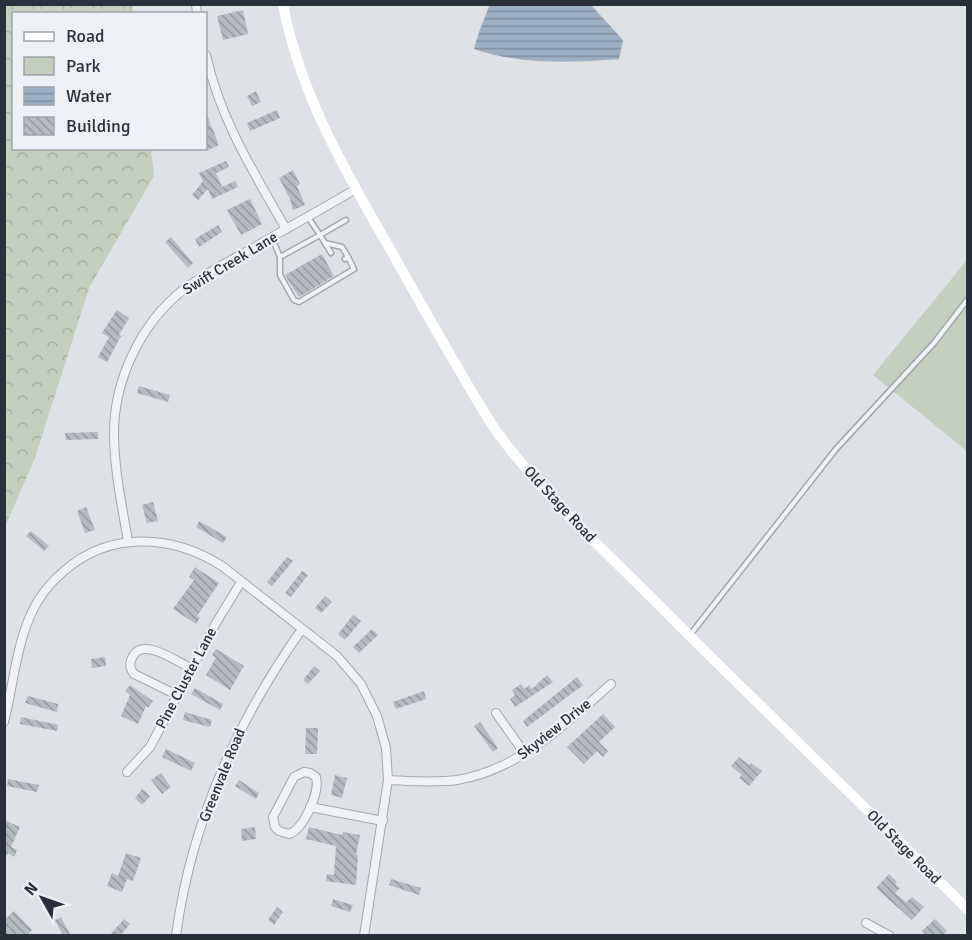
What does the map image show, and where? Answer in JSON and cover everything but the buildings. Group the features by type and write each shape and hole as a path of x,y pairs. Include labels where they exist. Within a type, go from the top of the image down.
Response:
{"main road":[{"name":"Old Stage Road","path":"283,4 293,50 303,81 324,127 356,189 434,327 496,430 558,504 968,910"}],"street":[{"path":"207,58 227,120 242,152 286,229"},
{"name":"Swift Creek Lane","path":"129,541 120,493 114,435 120,387 135,350 159,313 184,290 356,189"},
{"path":"4,722 31,613 57,577 73,563 98,549 129,541 163,542 206,556 337,656 361,684 377,716 388,762 388,780 364,936"},
{"name":"Pine Cluster Lane","path":"127,772 150,747 191,668 241,582"},
{"name":"Greenvale Road","path":"176,936 186,883 204,814 227,756 254,702 302,629"},
{"path":"177,695 134,674 130,669 134,654 140,649 149,648 191,668"},
{"name":"Skyview Drive","path":"388,780 457,780 508,764 549,736 611,684"},
{"path":"496,713 525,753"},
{"path":"304,772 313,775 317,780 317,791 310,807 300,826 293,833 286,834 279,831 273,824 273,817 292,780 304,772"},
{"path":"310,807 382,821"},
{"path":"866,923 890,936"}],"lane":[{"path":"308,217 331,253"},
{"path":"280,257 345,220"},
{"path":"271,237 280,257 280,275 294,300 299,302 342,274 354,269 342,247 325,243"},
{"path":"689,636 836,449 934,343 968,299"}],"green space":[{"path":"5,5 132,5 133,12 12,12 12,150 151,150 154,176 89,288 35,458 5,527"},
{"path":"967,260 967,451 873,375"}],"water":[{"path":"490,4 591,5 623,40 619,59 546,62 510,58 474,49"}]}
